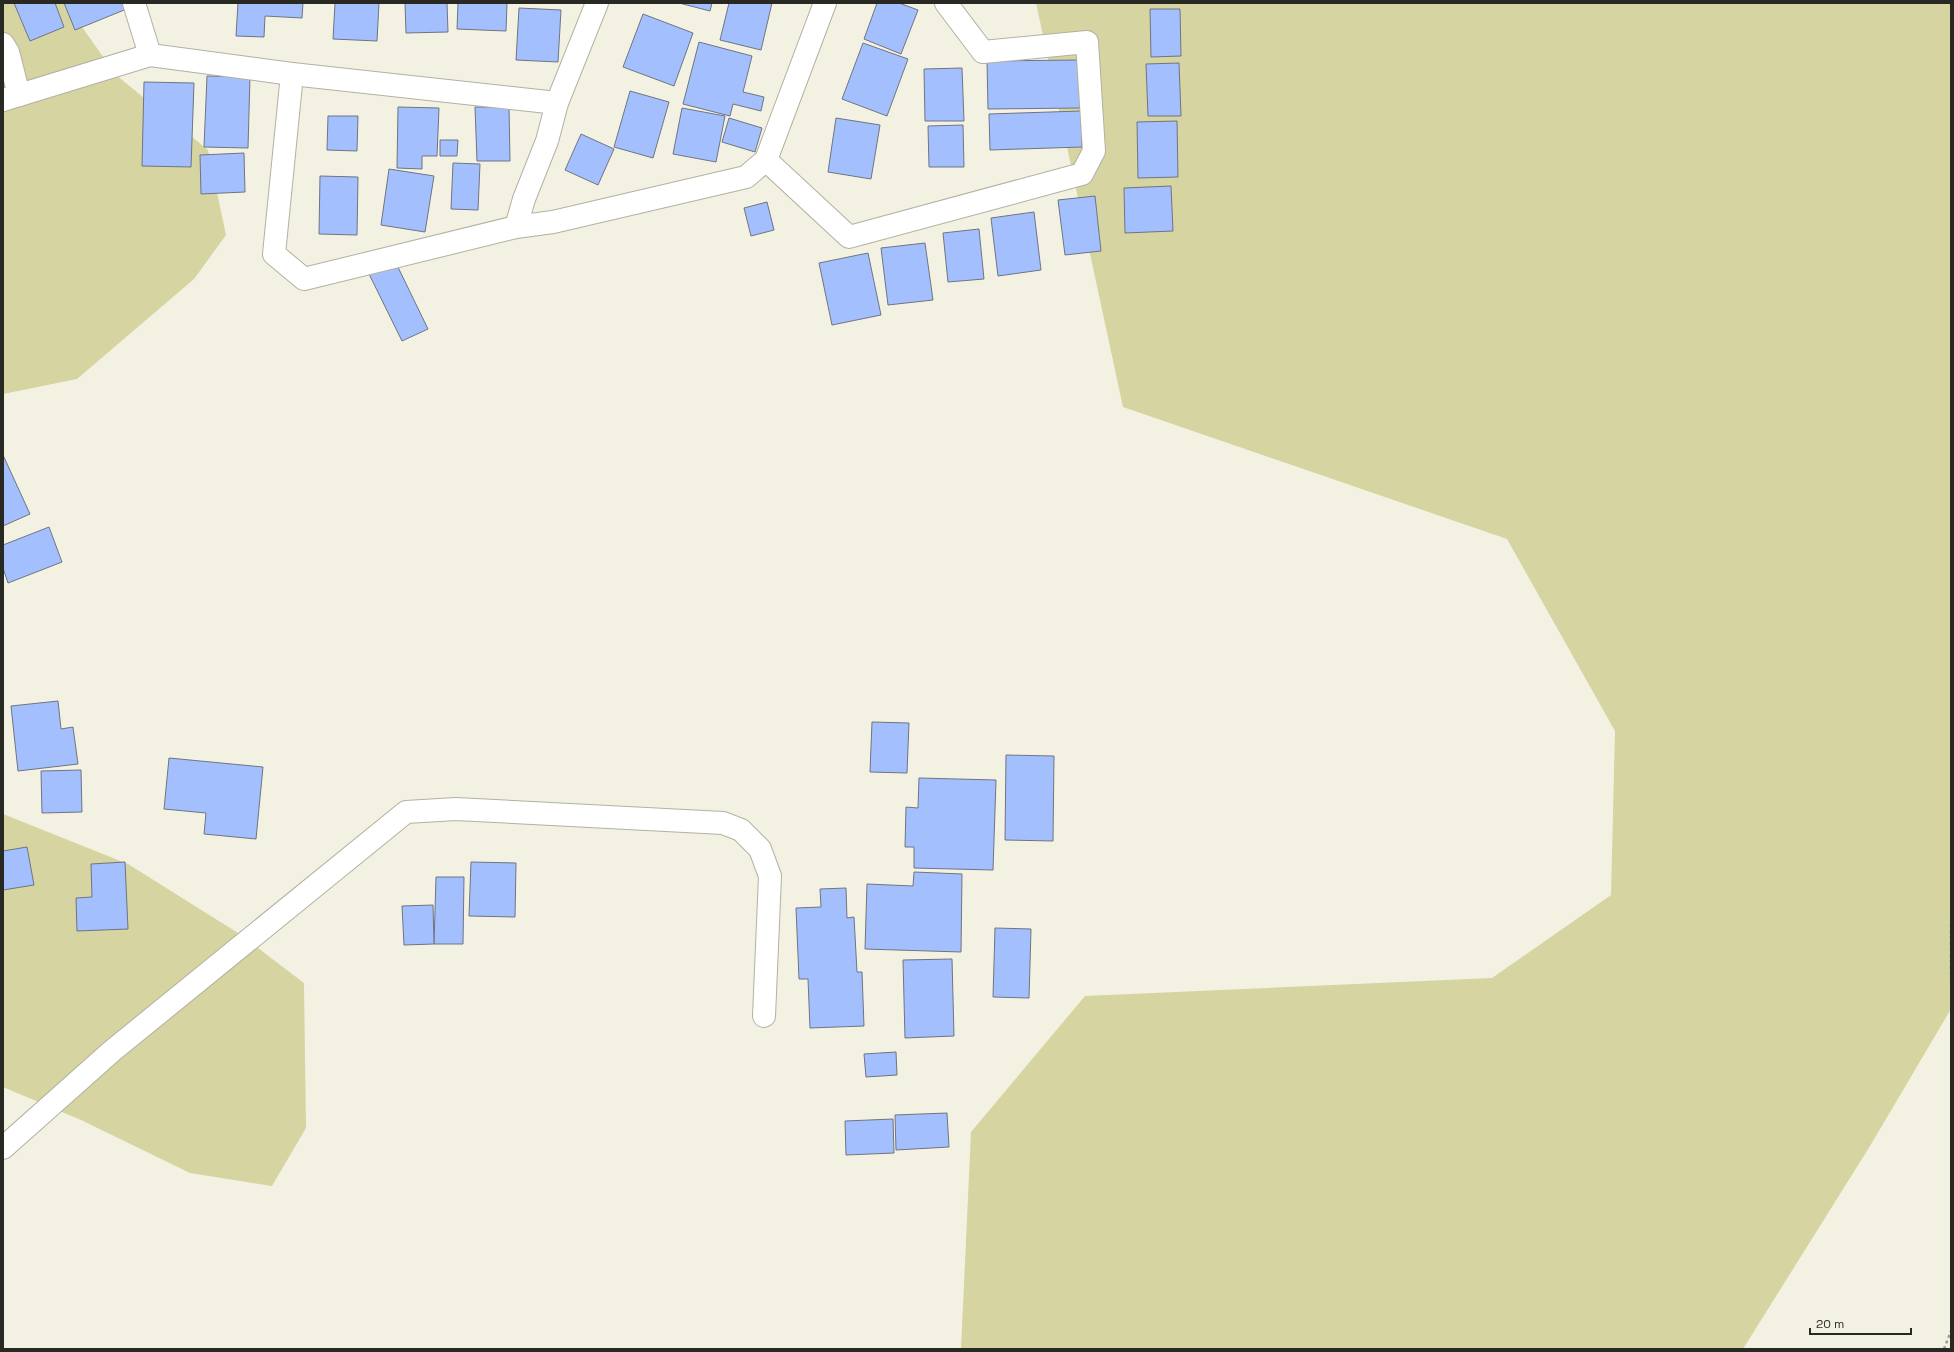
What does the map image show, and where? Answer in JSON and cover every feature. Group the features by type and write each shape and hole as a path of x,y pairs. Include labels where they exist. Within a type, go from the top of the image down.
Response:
{"street":[{"path":"134,3 150,55"},
{"path":"516,227 524,199 547,141 557,103 597,3"},
{"path":"292,74 274,254 304,279 516,227 553,222 746,177 766,160 825,3"},
{"path":"766,160 849,237 1082,174 1094,151 1087,42 983,52 946,3"},
{"path":"3,44 8,52 11,98 150,55 292,74 557,103"},
{"path":"3,1148 112,1051 406,812 464,809 723,823 741,830 760,849 770,876 764,1016"}],"path":[{"path":"1951,924 1951,979"},
{"path":"1944,1349 1951,1331"}],"shaded area":[{"path":"3,3 65,3 116,75 208,150 226,235 194,279 77,379 3,394"},
{"path":"1036,3 1951,3 1951,1009 1870,1146 1743,1349 961,1349 971,1132 1085,996 1492,978 1611,895 1615,731 1507,539 1123,407"},
{"path":"3,814 128,864 238,933 304,983 306,1128 272,1186 190,1173 81,1120 3,1087"}],"building":[{"path":"14,3 55,3 64,27 30,41"},
{"path":"64,3 132,3 134,6 75,30"},
{"path":"238,3 303,3 302,18 265,16 264,37 236,36"},
{"path":"335,3 379,3 377,41 333,39"},
{"path":"405,3 447,3 448,32 406,33"},
{"path":"458,3 507,3 506,31 457,29"},
{"path":"679,3 712,3 710,11"},
{"path":"729,3 772,3 761,50 720,40"},
{"path":"877,3 899,3 918,10 901,54 864,39"},
{"path":"519,8 561,10 558,62 516,60"},
{"path":"1150,9 1180,9 1181,56 1151,57"},
{"path":"643,14 693,33 674,86 623,67"},
{"path":"699,42 752,56 743,92 764,97 761,111 733,104 730,116 683,104"},
{"path":"863,43 908,59 887,116 842,99"},
{"path":"1079,60 1080,108 988,109 987,61"},
{"path":"1179,63 1181,116 1148,116 1146,64"},
{"path":"962,68 964,121 925,121 924,69"},
{"path":"207,76 250,77 248,148 204,147"},
{"path":"144,82 194,83 191,167 142,166"},
{"path":"630,91 669,102 653,158 614,147"},
{"path":"398,107 439,108 437,156 422,156 422,169 397,168"},
{"path":"475,107 509,107 510,161 477,161"},
{"path":"682,108 725,116 716,162 673,154"},
{"path":"1081,111 1082,147 990,150 989,114"},
{"path":"328,116 358,116 357,151 327,150"},
{"path":"729,118 762,128 755,152 722,142"},
{"path":"836,118 880,125 871,179 828,172"},
{"path":"1177,121 1178,177 1138,178 1137,122"},
{"path":"963,125 964,167 929,167 928,126"},
{"path":"581,134 614,149 598,185 565,170"},
{"path":"440,140 458,140 457,156 440,156"},
{"path":"244,153 245,192 201,194 200,155"},
{"path":"453,163 480,164 478,210 451,209"},
{"path":"389,169 434,176 425,232 381,225"},
{"path":"320,176 358,177 357,235 319,234"},
{"path":"1171,186 1173,231 1125,233 1124,188"},
{"path":"1095,196 1101,251 1065,255 1058,200"},
{"path":"767,202 774,230 751,236 744,208"},
{"path":"1034,212 1041,270 998,276 991,218"},
{"path":"979,229 984,279 948,282 943,233"},
{"path":"925,243 933,300 888,305 881,248"},
{"path":"868,253 881,315 832,325 819,263"},
{"path":"395,261 428,329 402,341 369,274"},
{"path":"3,455 30,514 3,526"},
{"path":"49,527 62,562 8,583 3,568 3,545"},
{"path":"58,701 61,729 73,727 78,764 18,771 11,706"},
{"path":"872,722 909,723 907,773 870,772"},
{"path":"1006,755 1054,756 1053,841 1005,840"},
{"path":"169,758 263,767 256,839 204,834 206,813 164,809"},
{"path":"81,770 82,812 42,813 41,771"},
{"path":"919,778 996,780 993,870 914,868 914,847 905,847 906,807 918,808"},
{"path":"27,847 34,885 3,890 3,851"},
{"path":"125,862 128,929 77,931 76,898 92,897 91,864"},
{"path":"471,862 516,863 515,917 469,916"},
{"path":"914,872 962,874 961,952 865,949 867,884 913,886"},
{"path":"436,877 464,877 463,944 434,944"},
{"path":"846,888 847,918 854,917 857,972 862,972 864,1026 810,1028 808,979 799,979 796,908 821,907 820,889"},
{"path":"433,905 434,944 404,945 402,906"},
{"path":"995,928 1031,929 1029,998 993,997"},
{"path":"952,959 954,1036 905,1038 903,960"},
{"path":"896,1052 897,1075 866,1077 864,1054"},
{"path":"947,1113 949,1147 896,1150 895,1115"},
{"path":"893,1119 894,1153 846,1155 845,1121"}]}
